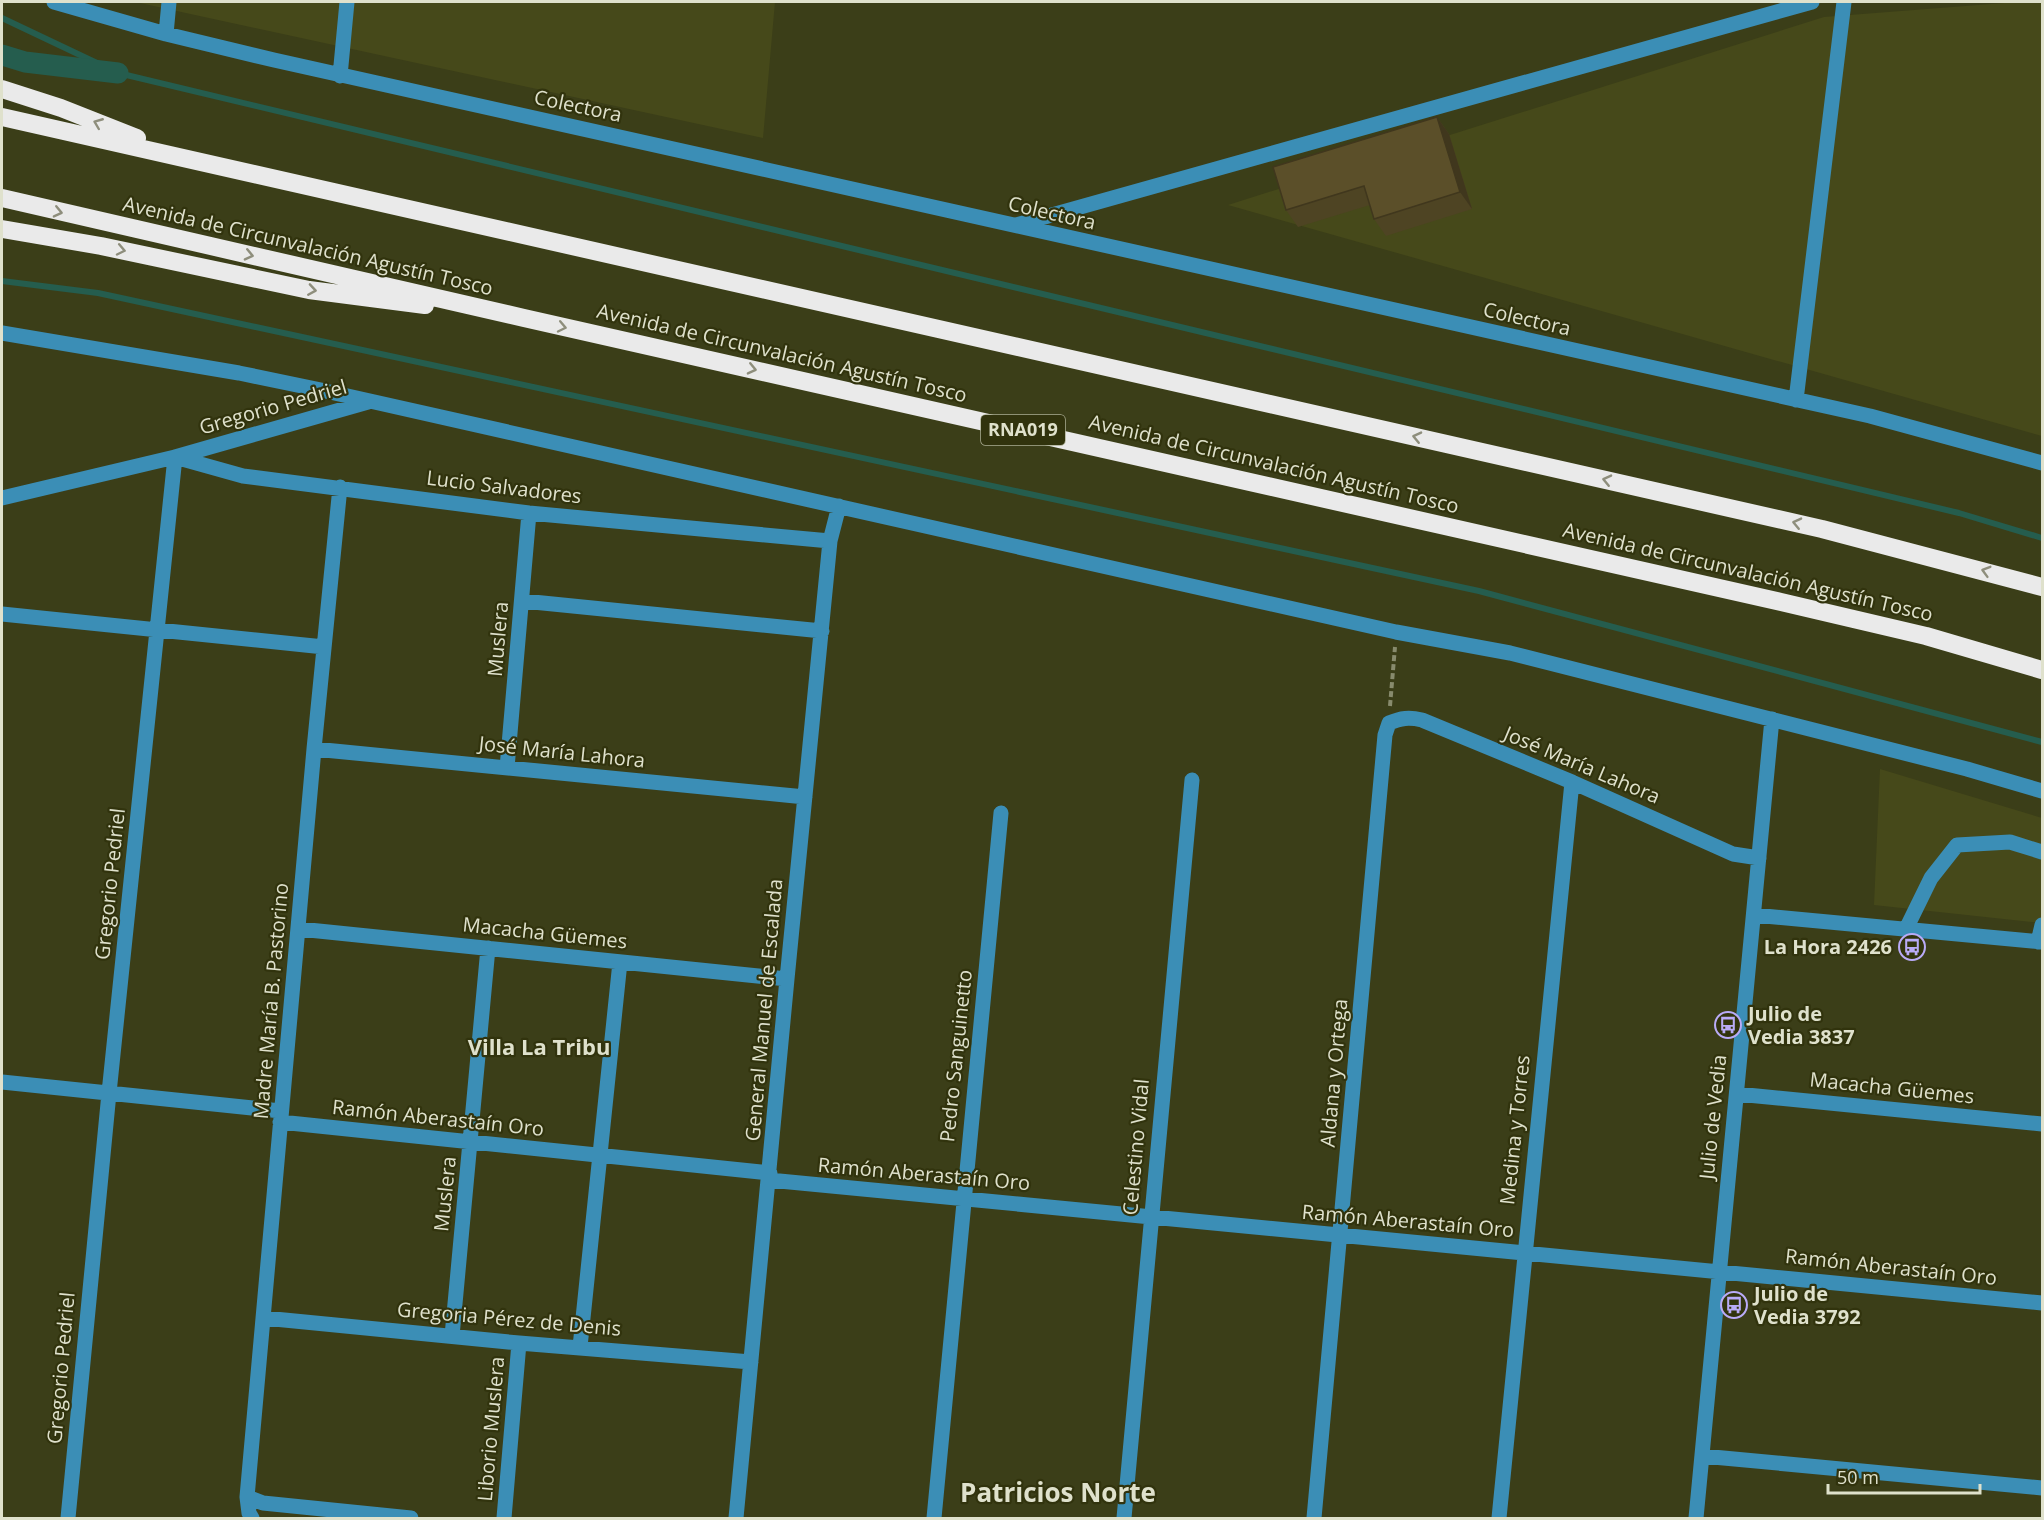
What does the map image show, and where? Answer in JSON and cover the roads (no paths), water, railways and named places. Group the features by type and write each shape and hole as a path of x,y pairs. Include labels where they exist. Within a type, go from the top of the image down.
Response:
{"highway":[{"path":"2,89 61,108 192,160"},
{"path":"2,117 1812,526 2043,587"},
{"name":"Avenida de Circunvalación Agustín Tosco","path":"2,198 1781,602 1926,636 2043,670"},
{"path":"2,229 101,246 309,290 524,318"}],"street":[{"name":"Colectora","path":"54,2 166,34 340,76 719,158 1870,416 2043,462"},
{"path":"166,34 169,2"},
{"path":"340,76 346,2"},
{"path":"1013,225 1812,2"},
{"path":"1796,400 1844,2"},
{"path":"2,333 239,373 371,401 1396,632 1510,653 1967,769 2043,791"},
{"name":"Gregorio Pedriel","path":"68,1518 109,1093 175,457 371,401"},
{"path":"2,498 175,457"},
{"name":"Lucio Salvadores","path":"175,457 243,476 529,513 830,541"},
{"name":"Madre María B. Pastorino","path":"252,1518 249,1513 248,1497 314,749 340,487"},
{"name":"General Manuel de Escalada","path":"736,1518 830,541 839,506"},
{"name":"Muslera","path":"507,768 529,513"},
{"path":"523,601 822,631"},
{"path":"2,614 324,647"},
{"name":"José María Lahora","path":"1389,723 1409,717 1422,720 1572,782 1733,854 1759,858"},
{"name":"Julio de Vedia","path":"1696,1518 1772,719"},
{"name":"Aldana y Ortega","path":"1314,1518 1385,735 1389,723"},
{"name":"José María Lahora","path":"314,749 805,797"},
{"name":"Celestino Vidal","path":"1124,1518 1192,780"},
{"name":"Medina y Torres","path":"1499,1518 1572,782"},
{"name":"Pedro Sanguinetto","path":"934,1518 1001,813"},
{"path":"1906,929 1931,878 1957,845 2010,842 2043,852"},
{"path":"1754,915 2040,942 2043,925"},
{"name":"Macacha Güemes","path":"299,929 787,979"},
{"name":"Muslera","path":"452,1336 472,1142 488,948"},
{"path":"580,1347 620,962"},
{"name":"Ramón Aberastaín Oro","path":"2,1082 109,1093 472,1142 769,1177 1341,1236 2043,1303"},
{"name":"Macacha Güemes","path":"1737,1094 2043,1124"},
{"name":"Gregoria Pérez de Denis","path":"264,1318 519,1343 751,1362"},
{"name":"Liborio Muslera","path":"504,1518 519,1343"},
{"path":"1702,1456 2043,1488"},
{"path":"248,1497 263,1503 411,1518"}],"waterway":[{"path":"2,18 118,73 1959,513 2042,538"},
{"path":"2,55 25,62 118,73"},
{"path":"2,281 98,293 1479,591 2042,742"}],"place":[{"name":"La Hora 2426","path":"1912,947"},
{"name":"Julio de Vedia 3837","path":"1728,1025"},
{"name":"Julio de Vedia 3792","path":"1734,1305"}],"district":[{"name":"Villa La Tribu","path":"539,1047"},
{"name":"Patricios Norte","path":"1058,1493"}]}
